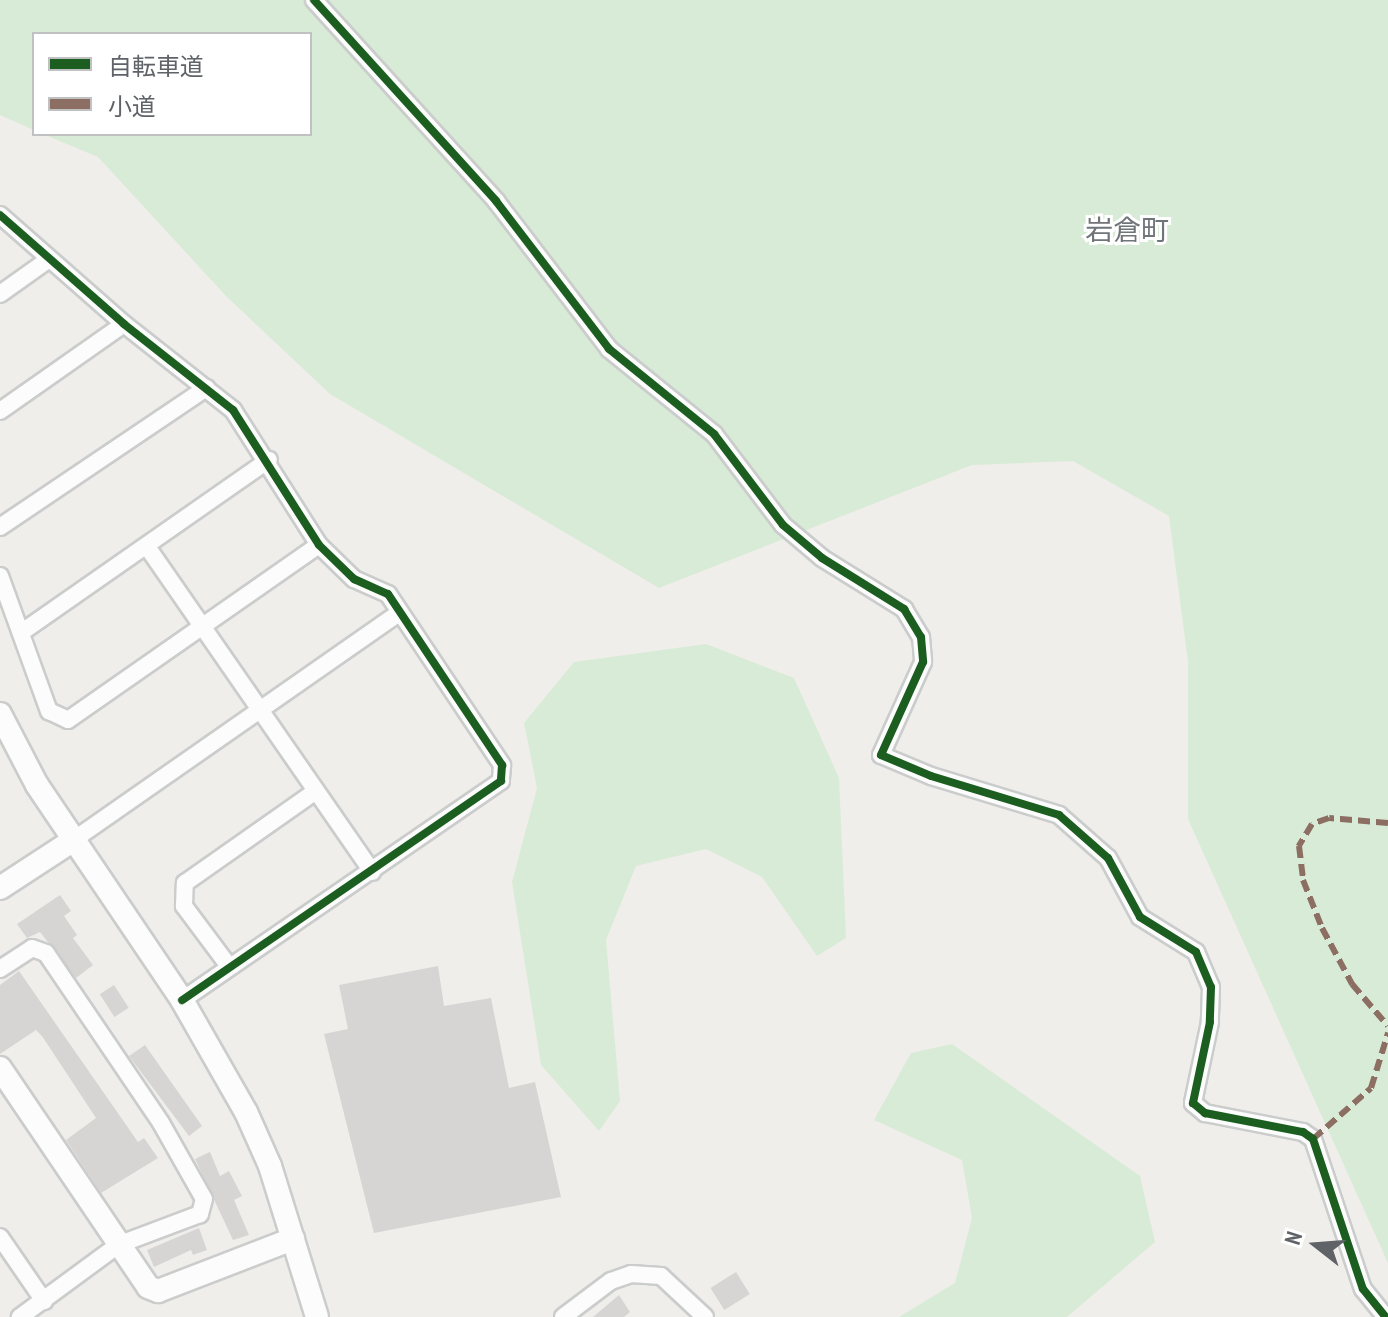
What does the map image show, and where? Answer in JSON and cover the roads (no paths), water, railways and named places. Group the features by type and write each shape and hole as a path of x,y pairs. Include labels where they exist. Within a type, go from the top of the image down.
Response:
{"street":[{"path":"314,0 496,201 609,349 714,434 783,525 822,558 904,609 921,637 923,662 881,755 931,776 1059,815 1108,858 1140,917 1196,952 1211,987 1210,1022 1193,1103 1205,1113 1303,1132 1313,1139 1363,1289 1386,1317"},
{"path":"0,215 124,324 233,410 269,460 319,545 354,579 388,594 398,614 502,765 501,781 372,872 228,965 182,1000"},
{"path":"0,294 49,259"},
{"path":"0,411 124,324"},
{"path":"0,527 206,388"},
{"path":"22,632 148,548 269,460"},
{"path":"0,576 49,711 68,720 200,625 319,545"},
{"path":"148,548 372,872"},
{"path":"0,888 398,614"},
{"path":"0,714 72,841 182,1000 246,1112 293,1239 317,1317"},
{"path":"228,965 184,906 185,883 316,791"},
{"path":"0,969 32,948 46,953 161,1123 204,1199 200,1214 118,1245 20,1317"},
{"path":"0,1068 148,1287 158,1291 293,1239"},
{"path":"0,1237 44,1301"},
{"path":"563,1317 611,1281 631,1274 661,1276 705,1317"}],"district":[{"name":"岩倉町","path":"1127,230"}]}
